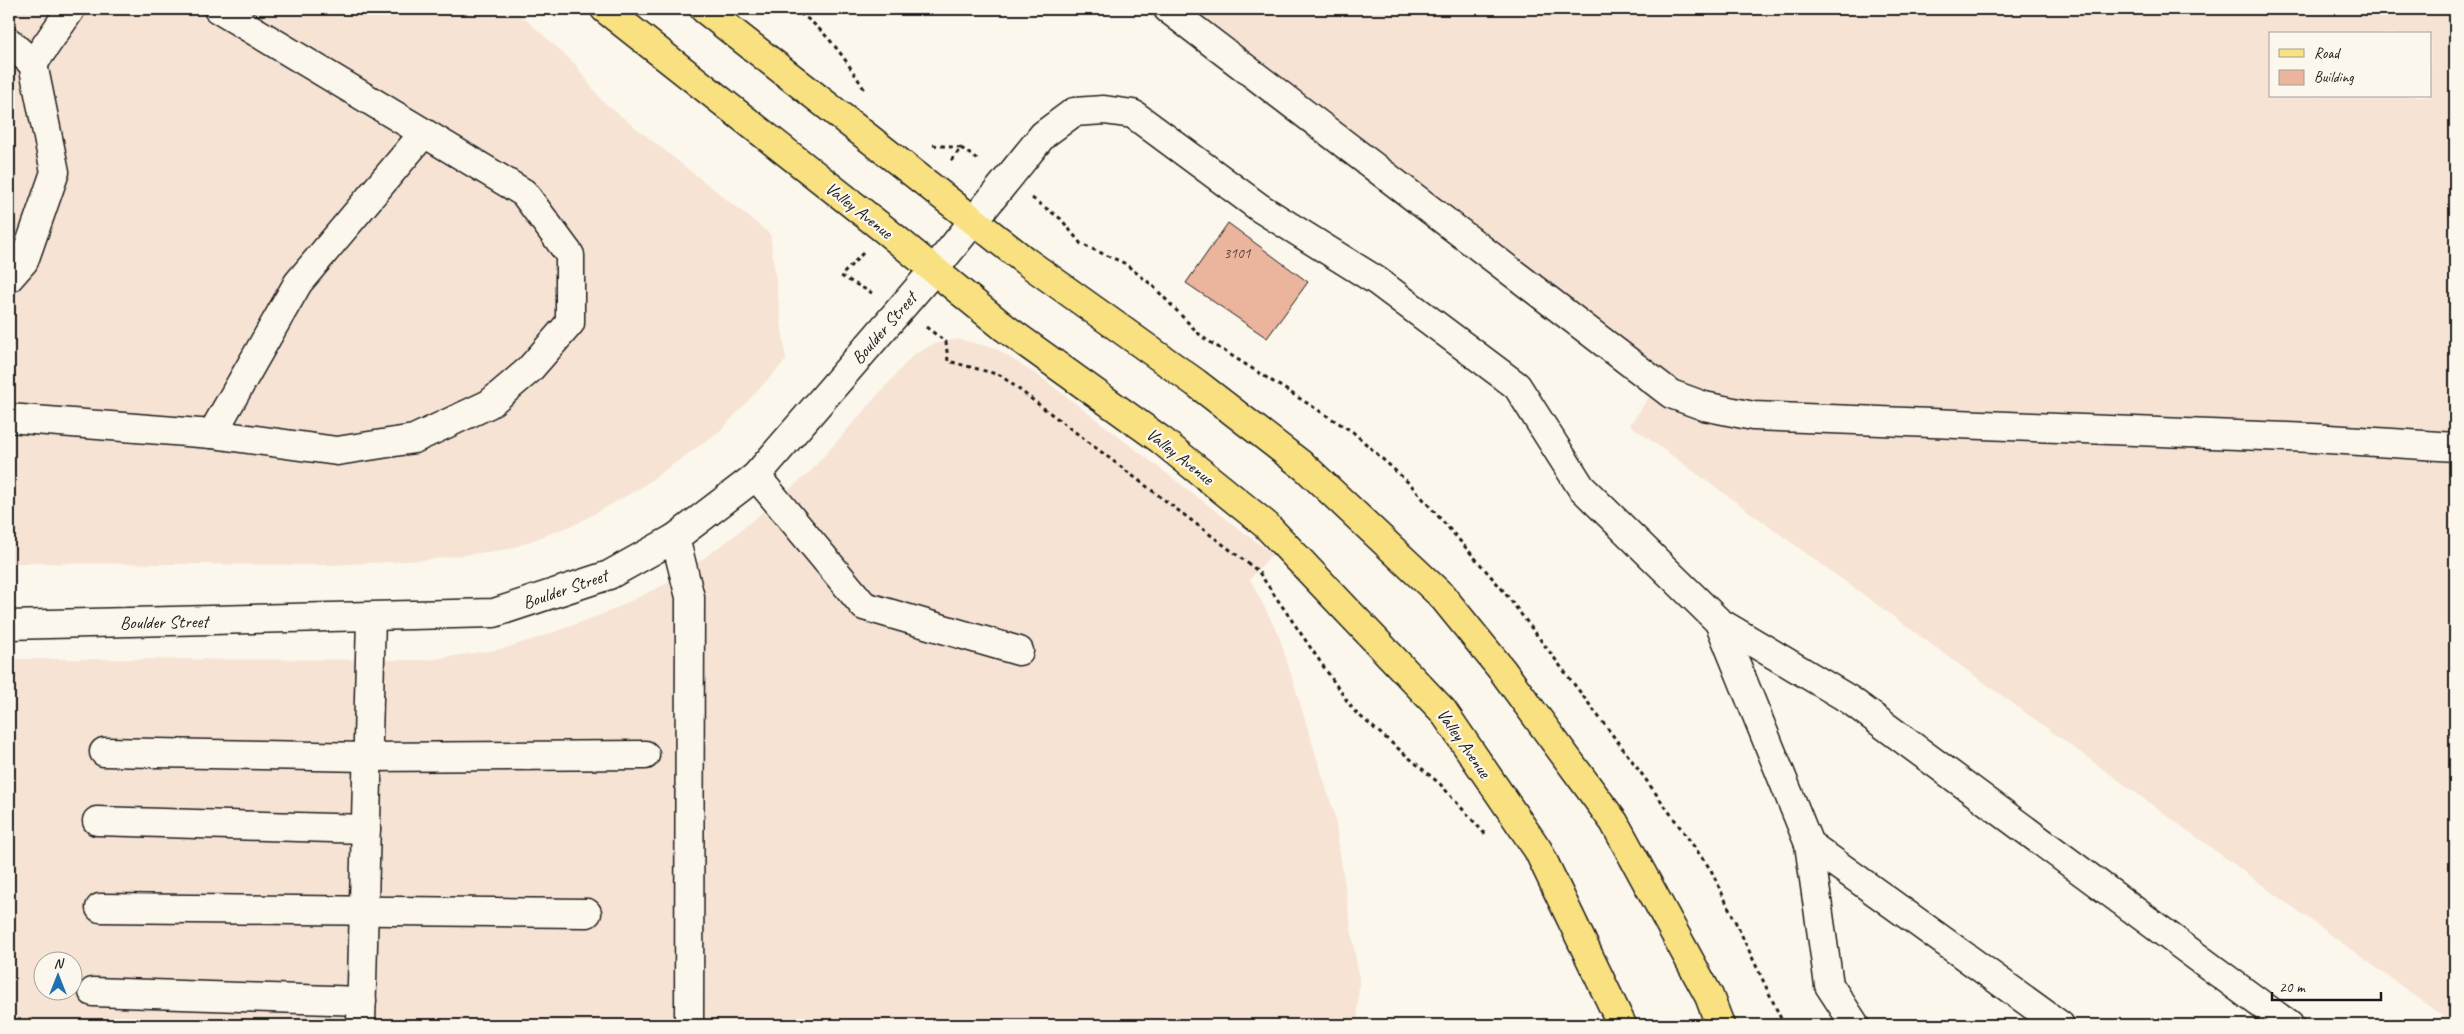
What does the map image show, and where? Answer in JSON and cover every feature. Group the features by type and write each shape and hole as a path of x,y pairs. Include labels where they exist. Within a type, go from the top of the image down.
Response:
{"main road":[{"name":"Valley Avenue","path":"605,9 1005,328 1161,440 1266,525 1443,711 1538,850 1622,1025"},
{"path":"704,9 1024,260 1196,383 1306,468 1442,596 1502,670 1614,822 1709,996 1720,1025"}],"street":[{"path":"33,64 71,9"},
{"path":"9,418 212,434 337,451 414,440 489,404 529,370 570,323 570,256 524,192 218,9"},
{"path":"1168,9 1671,394 1704,406 1753,416 2313,438 2455,448"},
{"path":"9,42 33,64 55,172 24,261 9,278"},
{"name":"Boulder Street","path":"9,625 494,613 609,575 675,538 756,476 934,270 1044,135 1074,112 1104,110 1133,114 1260,208 1377,281 1517,386 1581,487 1719,622"},
{"path":"212,434 298,283 424,133"},
{"path":"756,476 864,606 1019,651"},
{"path":"675,538 690,597 689,1025"},
{"path":"93,992 362,1013 371,617"},
{"path":"1719,622 1809,844 1829,985 1856,1025"},
{"path":"1719,622 1850,700 2289,1025"},
{"path":"104,752 367,757 645,755"},
{"path":"97,821 366,829"},
{"path":"1809,844 2060,1025"},
{"path":"100,908 587,913"}],"shaded area":[{"path":"9,9 514,9 575,64 602,101 770,234 786,360 721,430 640,488 578,523 510,549 425,560 331,565 9,563"},
{"path":"1141,9 2455,9 2455,1025 1630,425 1649,397"},
{"path":"958,339 995,348 1042,378 1272,554 1250,579 1279,636 1334,813 1359,980 1357,1025 9,1025 9,659 426,660 502,649 541,637 608,612 674,580 734,536 809,473 913,355 934,344"}],"building":[{"path":"1228,223 1308,282 1267,338 1186,283"}]}
